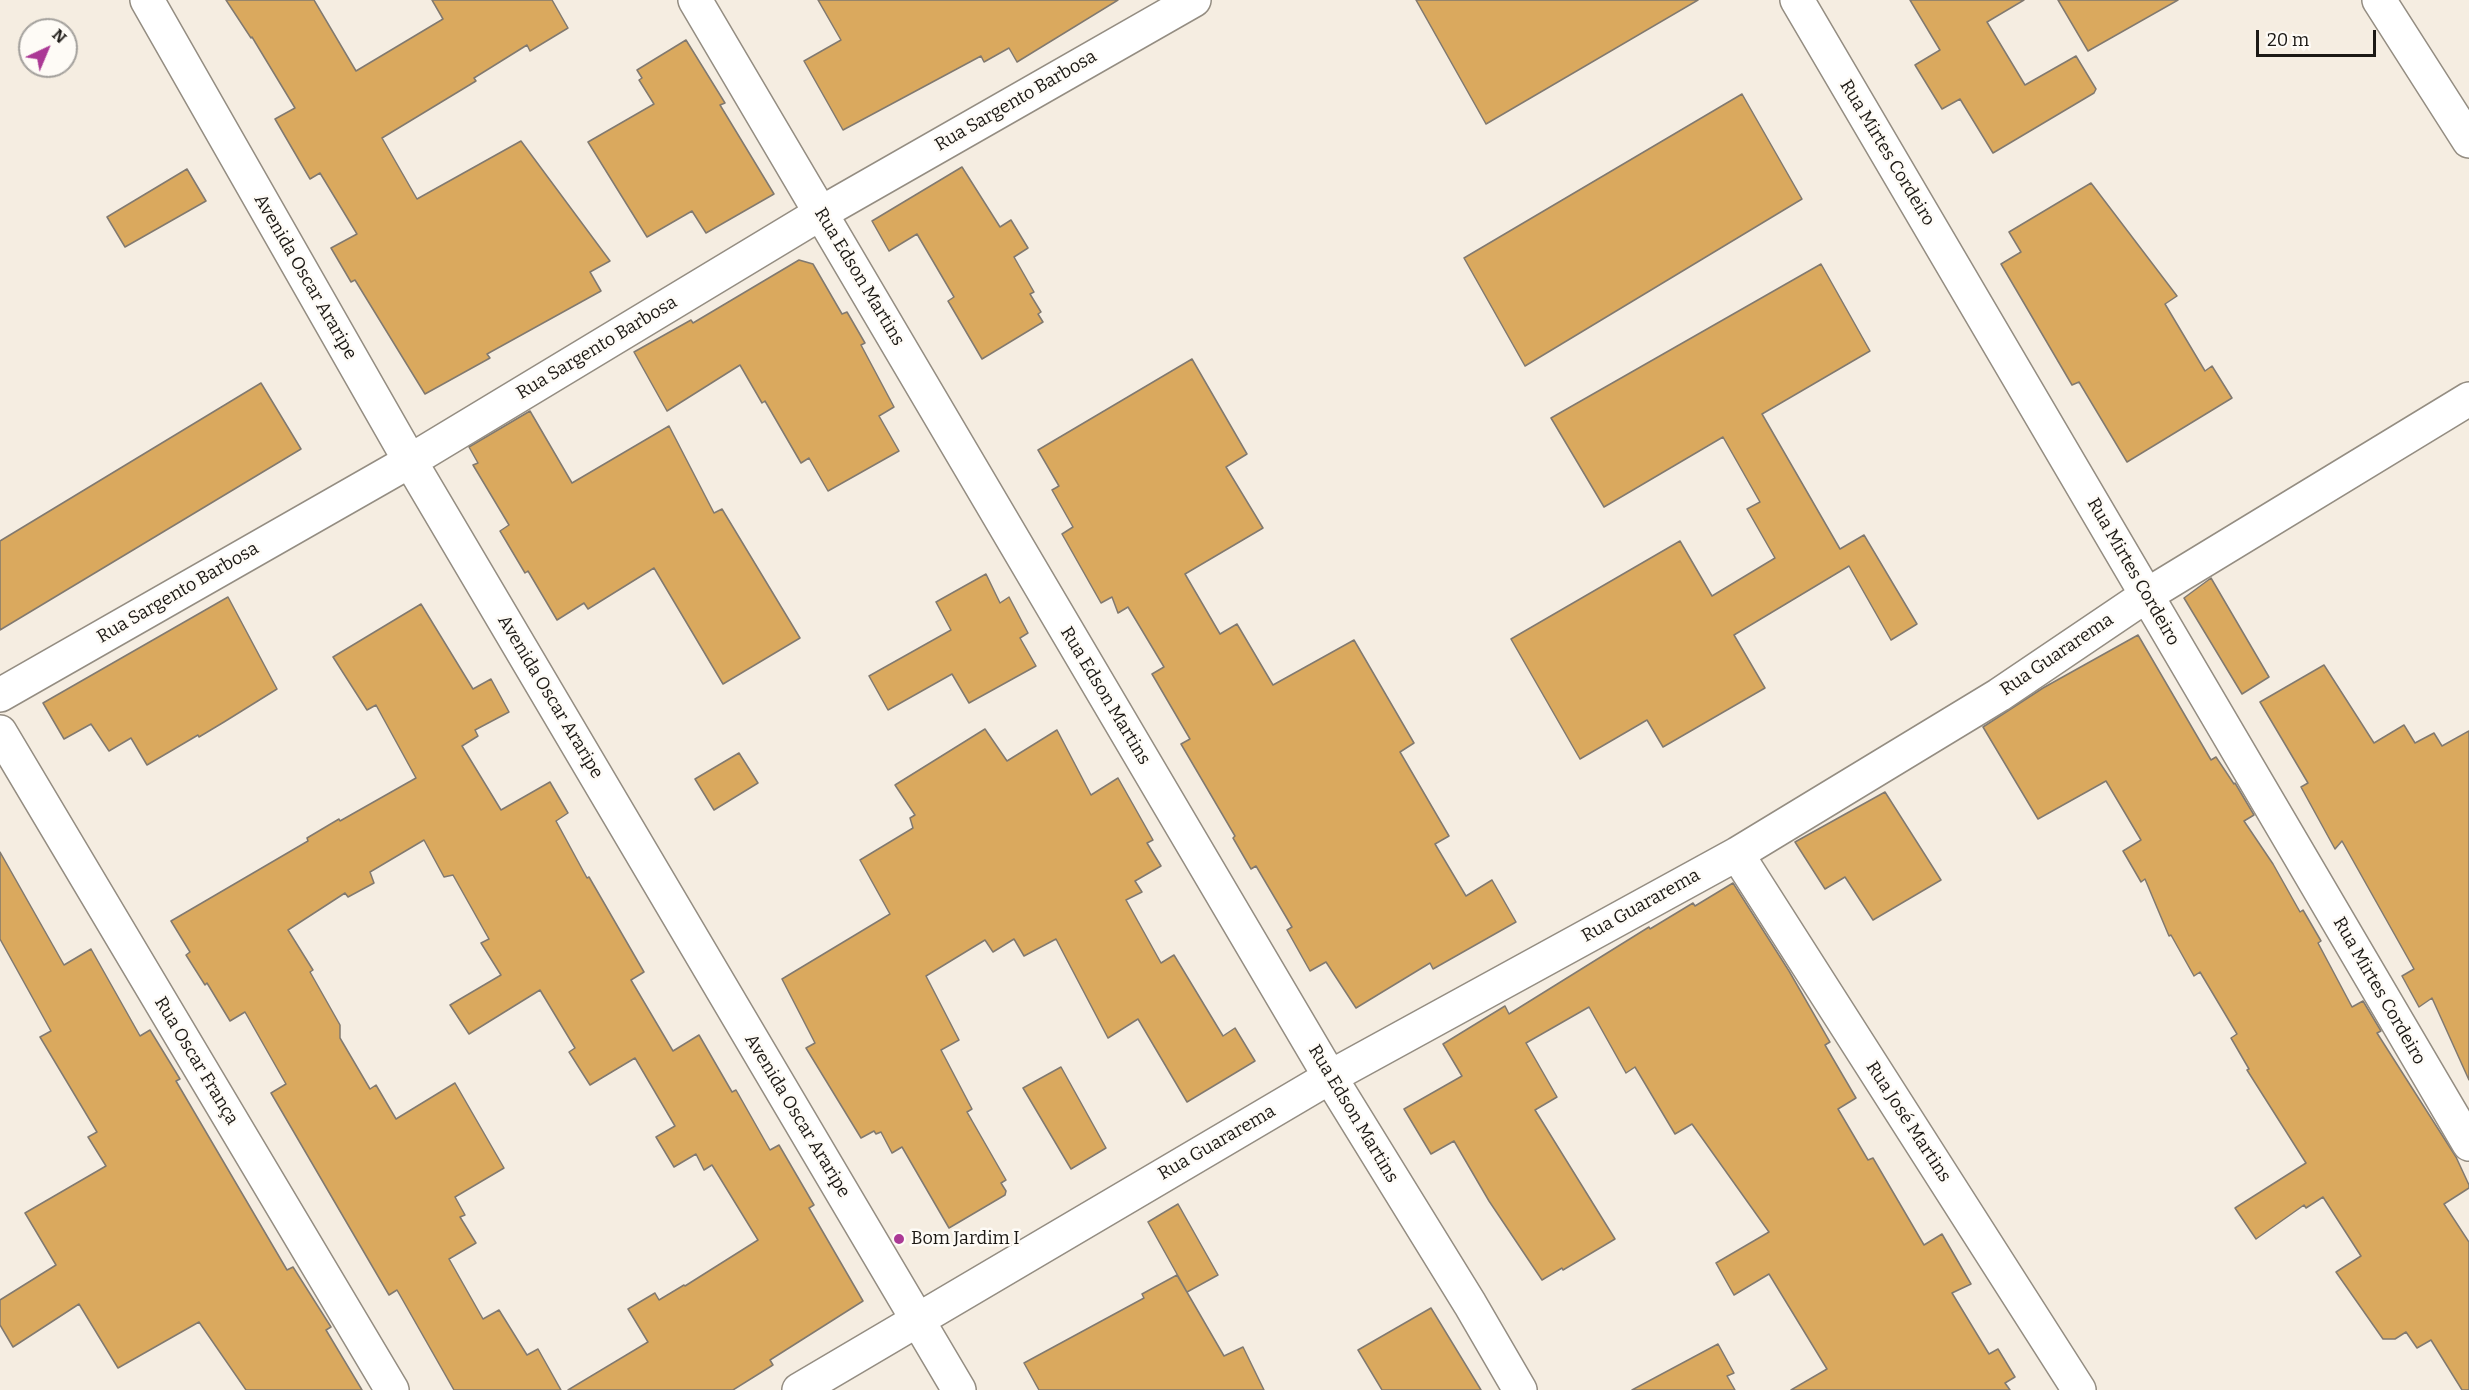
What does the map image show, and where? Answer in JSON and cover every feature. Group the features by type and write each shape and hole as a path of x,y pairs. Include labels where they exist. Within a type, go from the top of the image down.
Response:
{"street":[{"name":"Avenida Oscar Araripe","path":"147,0 410,461 959,1390"},
{"name":"Rua Edson Martins","path":"695,0 1330,1077 1470,1304 1520,1390"},
{"name":"Rua Sargento Barbosa","path":"0,695 410,461 821,213 1194,0"},
{"name":"Rua Mirtes Cordeiro","path":"1797,0 2469,1144"},
{"path":"2379,0 2469,141"},
{"name":"Rua Guararema","path":"799,1390 1330,1077 1737,854 1998,694 2147,595 2469,399"},
{"name":"Rua Oscar França","path":"0,732 392,1390"},
{"name":"Rua José Martins","path":"1737,854 2079,1390"}],"building":[{"path":"226,0 314,0 356,71 443,19 432,0 552,0 568,28 530,51 527,45 474,78 476,81 382,138 417,199 521,141 610,261 590,272 601,291 487,354 490,358 425,394 355,280 351,282 331,248 357,234 320,173 310,179 275,119 295,108 252,37"},
{"path":"818,0 1118,0 1017,62 1009,48 984,62 981,56 843,130 804,61 841,40"},
{"path":"1416,0 1698,0 1486,124"},
{"path":"1910,0 2024,0 1987,22 2025,85 2076,56 2096,89 2094,93 1993,153 1960,99 1942,109 1915,65 1940,50"},
{"path":"2058,0 2178,0 2088,51"},
{"path":"686,40 725,103 720,105 774,194 706,233 692,211 647,237 588,142 654,104 639,80 642,78 637,70"},
{"path":"1742,94 1802,199 1525,366 1464,258"},
{"path":"962,167 1000,227 1011,220 1028,248 1014,257 1034,292 1030,294 1041,312 1038,314 1043,322 982,359 948,301 954,297 917,234 889,251 872,221"},
{"path":"187,169 206,201 125,247 107,217"},
{"path":"2091,183 2177,296 2165,304 2205,371 2212,366 2232,398 2127,462 2079,382 2072,385 2001,264 2021,252 2009,232"},
{"path":"799,260 813,264 842,314 847,312 865,343 861,345 894,407 879,416 899,451 828,491 809,458 801,463 765,401 762,403 740,365 667,411 634,352 691,320 693,323"},
{"path":"1821,264 1870,351 1762,414 1840,549 1864,535 1917,624 1891,640 1849,566 1734,635 1765,688 1663,747 1647,720 1580,759 1511,639 1680,541 1712,596 1775,558 1747,509 1760,502 1723,437 1604,507 1551,418"},
{"path":"1192,359 1247,454 1226,467 1263,528 1185,574 1220,634 1237,624 1273,685 1354,640 1414,743 1400,752 1449,836 1435,844 1466,896 1492,880 1516,922 1433,969 1430,963 1356,1008 1326,962 1310,971 1287,930 1292,927 1256,866 1251,869 1233,838 1235,836 1181,744 1190,739 1152,674 1164,667 1128,607 1118,613 1112,597 1101,603 1062,534 1073,527 1052,490 1059,486 1038,450"},
{"path":"261,383 301,449 0,630 0,541"},
{"path":"530,411 572,483 669,426 714,513 722,509 800,638 723,684 654,568 588,609 584,603 557,620 528,571 525,573 500,531 509,525 473,465 478,463 469,447"},
{"path":"986,574 1000,603 1009,597 1028,633 1020,638 1036,666 969,703 952,674 888,710 869,676 951,630 936,602"},
{"path":"2211,578 2269,677 2242,694 2184,598"},
{"path":"228,597 277,689 199,737 198,735 147,765 131,738 109,751 91,724 64,739 43,703"},
{"path":"421,604 473,689 491,679 509,712 475,730 478,736 462,746 501,810 550,782 568,813 556,821 587,878 589,877 644,972 631,980 673,1051 699,1035 732,1092 736,1090 770,1150 779,1145 814,1205 809,1208 863,1301 770,1360 773,1365 733,1390 568,1390 648,1342 628,1309 655,1293 659,1300 758,1240 712,1165 704,1170 696,1154 674,1167 656,1137 675,1126 635,1058 590,1085 569,1052 575,1048 540,990 469,1034 450,1005 501,975 481,943 489,939 453,875 444,877 424,840 370,872 374,883 348,897 345,893 288,930 313,970 310,972 340,1025 340,1038 370,1089 376,1085 396,1119 455,1083 504,1168 455,1197 465,1215 460,1217 476,1243 449,1259 483,1319 499,1310 527,1355 538,1349 561,1390 454,1390 397,1290 389,1295 271,1093 286,1084 245,1012 230,1021 207,983 205,985 186,955 190,952 171,921 308,841 307,838 339,819 340,821 416,778 376,705 367,710 333,657"},
{"path":"2138,635 2211,760 2216,757 2254,815 2244,821 2273,864 2300,912 2303,910 2321,941 2318,943 2352,1007 2363,1001 2381,1031 2377,1033 2456,1157 2469,1185 2469,1188 2444,1204 2469,1242 2469,1390 2462,1390 2431,1340 2417,1348 2406,1332 2395,1339 2383,1339 2336,1272 2361,1256 2323,1197 2306,1208 2304,1205 2256,1239 2235,1208 2306,1163 2247,1070 2249,1069 2231,1038 2237,1034 2200,972 2194,976 2171,935 2169,936 2145,879 2141,882 2123,851 2141,840 2106,781 2038,819 1983,727 2043,688"},
{"path":"2324,665 2374,743 2404,725 2415,743 2434,733 2442,746 2469,731 2469,1080 2432,998 2419,1007 2402,976 2414,969 2342,841 2335,849 2301,787 2308,783 2260,702"},
{"path":"985,729 1007,761 1057,730 1091,795 1118,778 1153,840 1147,843 1161,866 1135,881 1142,892 1126,900 1161,963 1174,955 1223,1036 1235,1028 1255,1061 1187,1102 1138,1019 1108,1038 1056,939 1024,956 1014,939 993,952 985,940 926,976 959,1040 941,1050 972,1109 967,1112 1006,1180 1001,1183 1006,1191 1005,1195 949,1228 902,1147 892,1153 881,1132 876,1134 874,1131 861,1138 806,1048 815,1043 782,979 890,914 860,860 913,828 910,818 915,815 895,785"},
{"path":"739,753 758,783 714,810 695,779"},
{"path":"1885,792 1941,880 1873,920 1845,877 1825,889 1795,842"},
{"path":"0,852 64,965 91,949 140,1036 150,1030 180,1079 176,1081 287,1270 293,1267 331,1327 326,1330 362,1390 246,1390 199,1322 118,1368 79,1304 13,1347 0,1325 0,1300 56,1265 25,1213 106,1166 88,1137 97,1132 40,1037 51,1031 0,939"},
{"path":"1733,883 1789,971 1830,1042 1825,1045 1856,1098 1838,1109 1868,1160 1873,1158 1924,1245 1942,1234 1971,1284 1952,1293 1989,1354 1998,1349 2015,1377 2005,1383 2010,1390 1791,1390 1827,1369 1769,1274 1734,1295 1716,1263 1769,1232 1692,1124 1675,1134 1635,1067 1626,1073 1589,1007 1526,1043 1557,1097 1535,1110 1615,1239 1563,1270 1562,1268 1542,1280 1489,1201 1454,1141 1431,1154 1404,1109 1462,1076 1443,1044 1505,1006 1509,1014 1649,927 1650,929 1693,903 1695,906"},
{"path":"1061,1067 1106,1148 1071,1169 1023,1088"},
{"path":"1178,1204 1218,1275 1187,1292 1148,1222"},
{"path":"1177,1275 1224,1356 1243,1347 1264,1390 1039,1390 1024,1363 1144,1298 1142,1294"},
{"path":"1431,1308 1481,1390 1382,1390 1358,1350"},
{"path":"1718,1344 1734,1373 1727,1376 1735,1390 1632,1390"}],"place":[{"name":"Bom Jardim I","path":"899,1239"}]}
